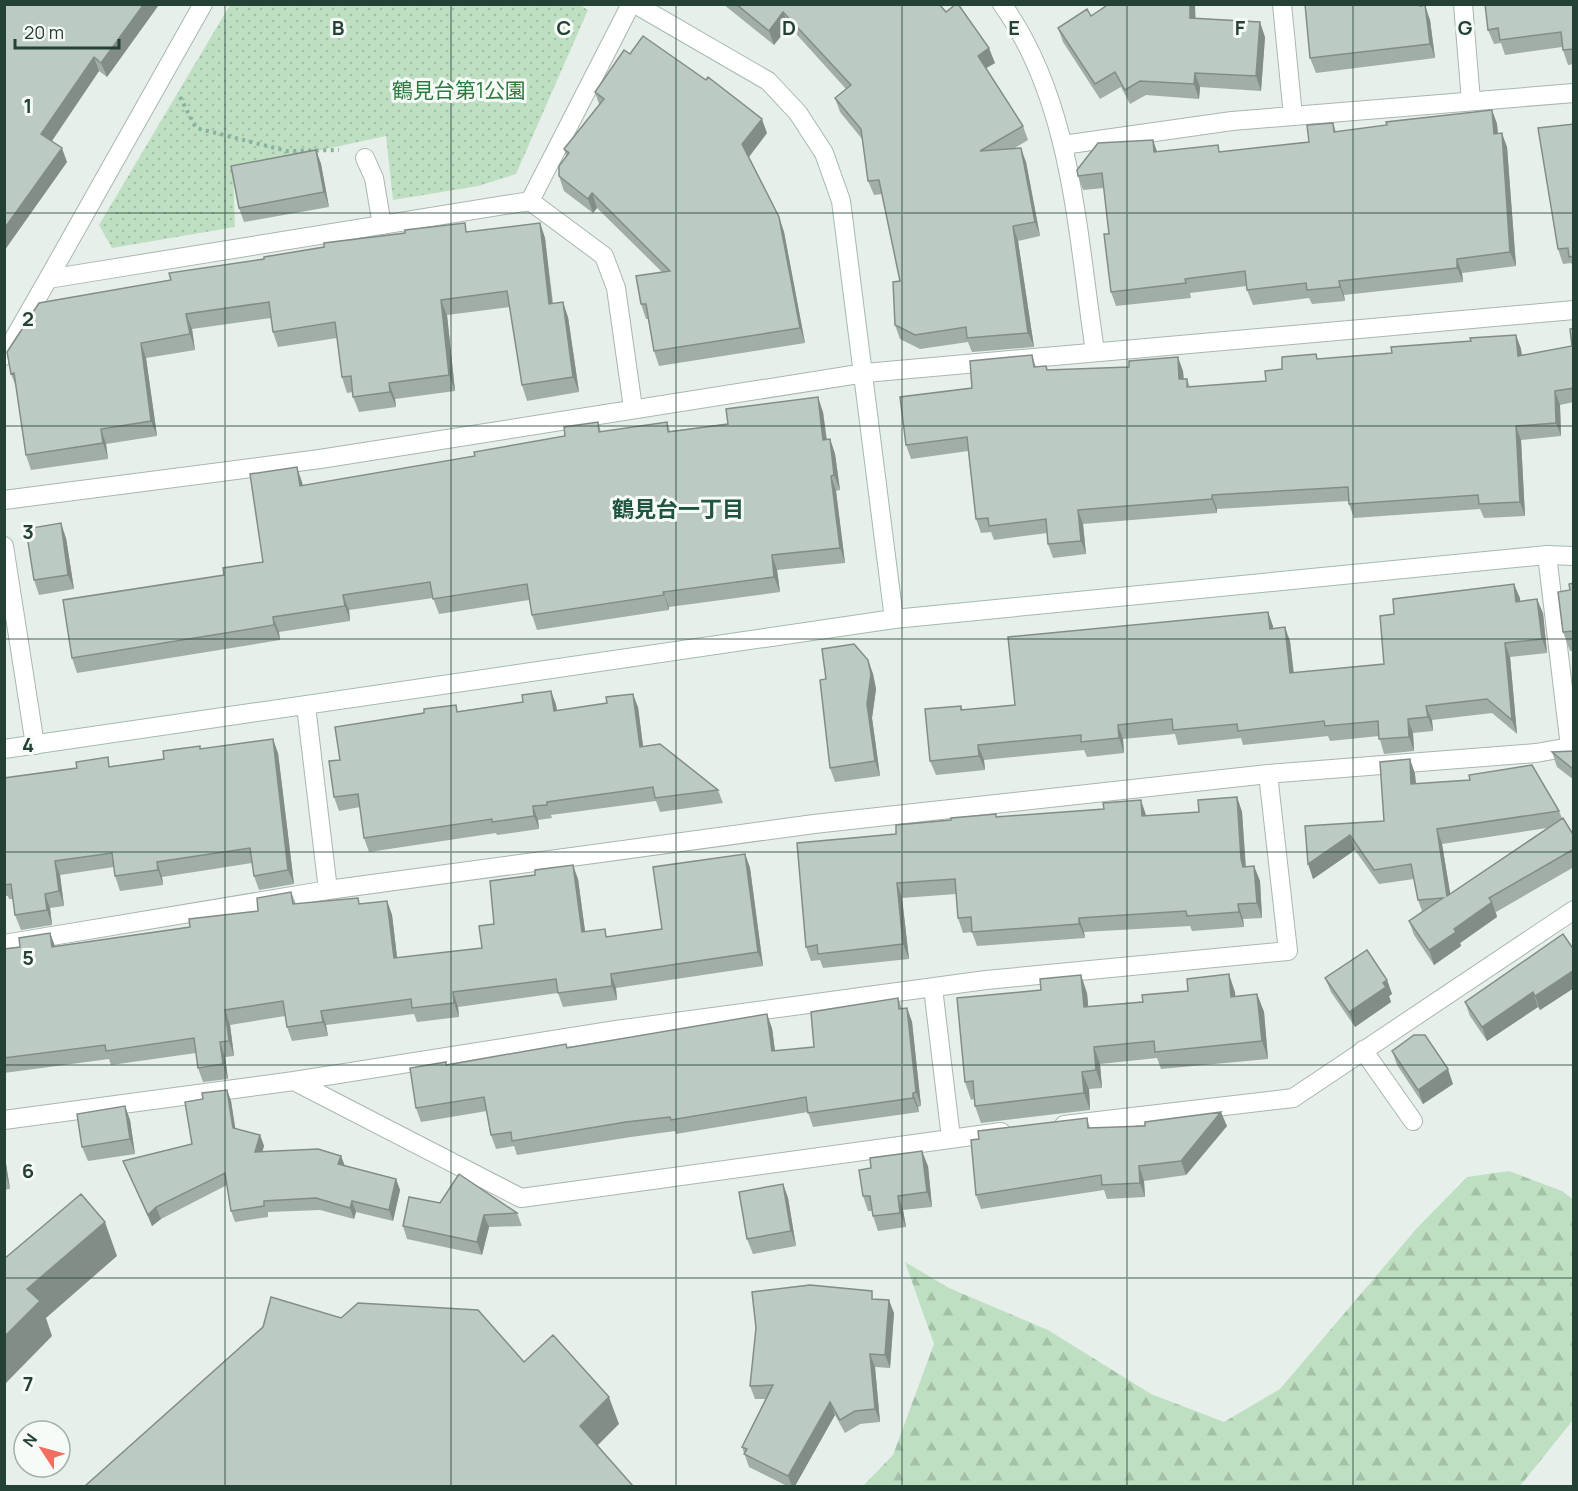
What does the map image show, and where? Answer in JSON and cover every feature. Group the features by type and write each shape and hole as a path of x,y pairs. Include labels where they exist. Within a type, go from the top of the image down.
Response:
{"street":[{"path":"4,356 203,4"},
{"path":"530,201 633,4 768,81 798,113 825,153 841,201 865,373 894,619"},
{"path":"1002,4 1017,25 1042,81 1064,145 1095,351"},
{"path":"1282,4 1293,116"},
{"path":"1463,4 1471,101"},
{"path":"1064,145 1232,122 1574,93"},
{"path":"365,158 374,178 382,225"},
{"path":"48,279 530,201 604,255 616,288 633,408"},
{"path":"4,500 320,459 865,373 1574,310"},
{"path":"4,546 35,745"},
{"path":"4,944 328,890 814,824 1268,774 1536,753 1572,747 1546,555"},
{"path":"4,749 894,619 1546,555 1574,556"},
{"path":"306,706 328,890"},
{"path":"4,1120 294,1081 616,1030 986,980 1288,951 1268,774"},
{"path":"1045,1127 1293,1098 1574,910"},
{"path":"933,988 951,1138"},
{"path":"1363,1050 1413,1120"},
{"path":"294,1081 521,1197 1022,1130"}],"path":[{"path":"158,85 182,98 196,128 287,151 338,149 365,158"}],"green space":[{"name":"鶴見台第1公園","path":"578,4 588,10 516,174 478,186 393,200 386,136 233,169 235,227 112,248 99,225 230,5"},
{"path":"1509,1171 1562,1191 1574,1200 1573,1420 1520,1486 863,1486 893,1455 934,1344 905,1262 949,1288 1048,1330 1151,1394 1224,1422 1280,1389 1417,1228 1467,1177"}],"building":[{"path":"4,4 144,4 101,63 94,57 41,134 62,148 4,229"},
{"path":"736,4 939,4 946,12 958,4 989,48 978,56 1023,126 980,151 1021,148 1035,222 1013,226 1028,333 967,338 966,327 915,335 895,325 893,282 900,281 879,180 868,181 861,129 835,98 851,85 783,12 769,31"},
{"path":"1109,4 1190,4 1190,18 1260,22 1256,76 1195,73 1194,84 1140,81 1125,90 1115,72 1095,84 1058,28 1087,9 1091,16"},
{"path":"1305,4 1425,5 1430,44 1310,58"},
{"path":"1485,4 1574,4 1574,49 1563,50 1561,32 1500,40 1498,28 1488,30"},
{"path":"643,36 706,80 708,77 762,119 742,144 779,217 800,328 654,351 646,304 641,304 636,276 670,271 592,193 588,199 559,176 559,166 569,153 564,149 604,99 595,92 624,50 630,54"},
{"path":"1492,110 1494,134 1502,133 1510,252 1457,259 1457,268 1339,281 1340,287 1307,290 1306,283 1247,290 1245,271 1185,279 1186,283 1111,292 1104,234 1109,234 1102,173 1078,176 1077,170 1098,143 1153,140 1154,152 1218,145 1219,152 1309,142 1307,125 1333,123 1334,132 1387,125 1386,122"},
{"path":"1574,124 1574,256 1569,257 1568,248 1558,249 1538,128"},
{"path":"316,150 324,192 239,208 231,166"},
{"path":"465,223 466,232 540,223 549,304 563,302 573,377 522,385 507,291 441,300 449,375 389,383 390,392 353,397 351,376 342,377 335,322 273,332 269,302 186,314 190,334 141,343 151,421 101,429 103,443 26,455 14,373 11,374 7,352 39,303 171,280 169,273 264,259 264,257 324,247 324,243"},
{"path":"1574,328 1574,388 1555,391 1556,423 1516,426 1520,502 1479,504 1478,495 1349,504 1348,487 1212,495 1212,499 1078,510 1081,541 1048,544 1046,519 989,526 988,518 976,519 967,437 906,445 900,397 972,388 970,361 1032,355 1034,367 1046,366 1047,370 1129,367 1129,361 1178,357 1179,379 1187,379 1187,387 1266,381 1265,371 1282,369 1282,357 1316,354 1317,359 1392,353 1391,347 1471,341 1470,338 1516,335 1518,356 1572,346 1570,329"},
{"path":"818,397 823,440 830,439 834,475 831,476 840,548 772,555 774,577 663,592 664,595 532,615 527,584 433,599 430,582 343,595 345,606 273,617 274,625 72,658 63,600 224,575 223,568 263,562 250,474 297,467 300,486 475,456 474,452 565,436 564,427 598,422 599,432 667,422 668,432 728,424 726,409"},
{"path":"61,523 68,575 34,580 26,529"},
{"path":"1574,583 1574,637 1573,631 1563,632 1558,592 1570,590 1569,584"},
{"path":"1514,584 1516,602 1537,599 1542,639 1505,643 1512,720 1487,699 1426,706 1428,717 1408,719 1409,737 1379,739 1378,721 1325,726 1324,721 1238,731 1237,724 1173,730 1172,719 1118,725 1119,738 1081,742 1081,735 978,745 979,756 930,761 925,709 961,706 961,710 1015,705 1008,637 1268,612 1270,629 1285,627 1290,673 1384,664 1380,616 1394,614 1393,599"},
{"path":"854,644 868,660 871,674 867,704 875,761 830,768 820,680 826,679 822,649"},
{"path":"551,691 554,711 607,703 606,697 633,694 640,747 660,744 718,790 655,798 653,787 547,802 547,805 533,806 534,816 492,822 492,819 364,838 358,794 334,797 329,761 340,760 335,727 424,713 424,709 456,705 457,712 523,702 522,695"},
{"path":"273,739 288,870 254,876 250,848 157,862 158,870 115,876 112,853 55,861 59,891 45,894 47,910 15,915 11,884 4,885 4,778 77,768 76,762 108,757 109,767 164,759 163,751 200,746 200,749"},
{"path":"1574,751 1574,770 1552,752"},
{"path":"1410,759 1411,784 1470,780 1469,775 1532,765 1559,811 1437,829 1447,896 1563,818 1574,836 1574,849 1489,898 1492,902 1454,929 1456,932 1429,950 1409,921 1443,898 1418,900 1411,864 1374,870 1350,835 1308,864 1305,826 1384,821 1380,762"},
{"path":"1237,797 1241,859 1243,867 1254,866 1257,903 1238,904 1239,912 1187,916 1186,911 1079,918 1079,924 972,932 971,917 958,918 955,879 897,883 903,944 818,954 817,945 806,947 797,843 896,834 896,825 951,820 951,818 1104,809 1103,803 1141,800 1142,816 1199,812 1198,800"},
{"path":"745,854 758,952 611,974 612,986 558,993 556,979 453,992 454,1003 412,1008 411,999 321,1011 323,1022 287,1027 283,1001 225,1010 229,1041 220,1042 223,1064 198,1068 194,1038 106,1051 105,1045 4,1058 4,949 20,947 19,938 50,933 52,947 190,927 189,919 258,911 257,898 291,892 293,904 358,898 359,904 387,901 394,958 482,948 479,926 494,924 490,881 535,875 535,870 573,865 582,932 605,929 606,937 662,929 653,867"},
{"path":"1563,934 1574,950 1574,970 1535,996 1533,992 1482,1027 1465,1002"},
{"path":"1367,950 1387,980 1383,983 1386,987 1349,1012 1325,978"},
{"path":"1229,974 1231,997 1257,994 1262,1041 1155,1052 1154,1041 1094,1047 1096,1070 1082,1072 1084,1093 975,1106 973,1081 965,1082 957,998 1041,990 1040,979 1081,975 1084,1007 1143,1002 1142,995 1188,991 1187,979"},
{"path":"898,998 899,1009 907,1008 916,1092 913,1093 913,1098 808,1113 806,1097 671,1120 670,1117 626,1122 512,1141 511,1132 491,1135 484,1097 416,1108 410,1068 446,1062 446,1065 566,1044 567,1048 767,1014 772,1051 814,1047 811,1012"},
{"path":"1414,1035 1425,1035 1448,1069 1418,1090 1392,1051"},
{"path":"227,1090 233,1128 260,1135 255,1152 318,1149 341,1156 338,1164 396,1179 389,1210 352,1201 350,1208 316,1198 264,1201 264,1206 231,1211 225,1173 156,1207 148,1215 123,1161 192,1144 185,1102 203,1099 202,1093"},
{"path":"125,1106 130,1139 82,1147 77,1114"},
{"path":"1221,1112 1181,1161 1139,1166 1140,1183 1102,1185 1101,1175 976,1195 971,1140 979,1139 978,1131 1087,1118 1088,1128 1145,1126 1145,1122"},
{"path":"922,1151 927,1192 898,1196 900,1213 873,1216 870,1196 863,1196 859,1170 871,1168 870,1158"},
{"path":"459,1174 517,1213 484,1215 477,1242 403,1226 409,1197 440,1203"},
{"path":"783,1184 791,1231 747,1239 739,1192"},
{"path":"81,1194 105,1222 27,1289 40,1301 4,1337 4,1259"},
{"path":"810,1285 872,1291 872,1299 889,1300 885,1355 870,1354 875,1409 855,1411 840,1420 830,1402 788,1476 744,1454 747,1449 742,1447 773,1385 750,1386 756,1328 752,1292"},
{"path":"271,1297 341,1318 358,1303 478,1310 524,1362 553,1335 609,1397 580,1426 633,1486 85,1486 263,1327"}],"district":[{"name":"鶴見台一丁目","path":"678,509"}]}
